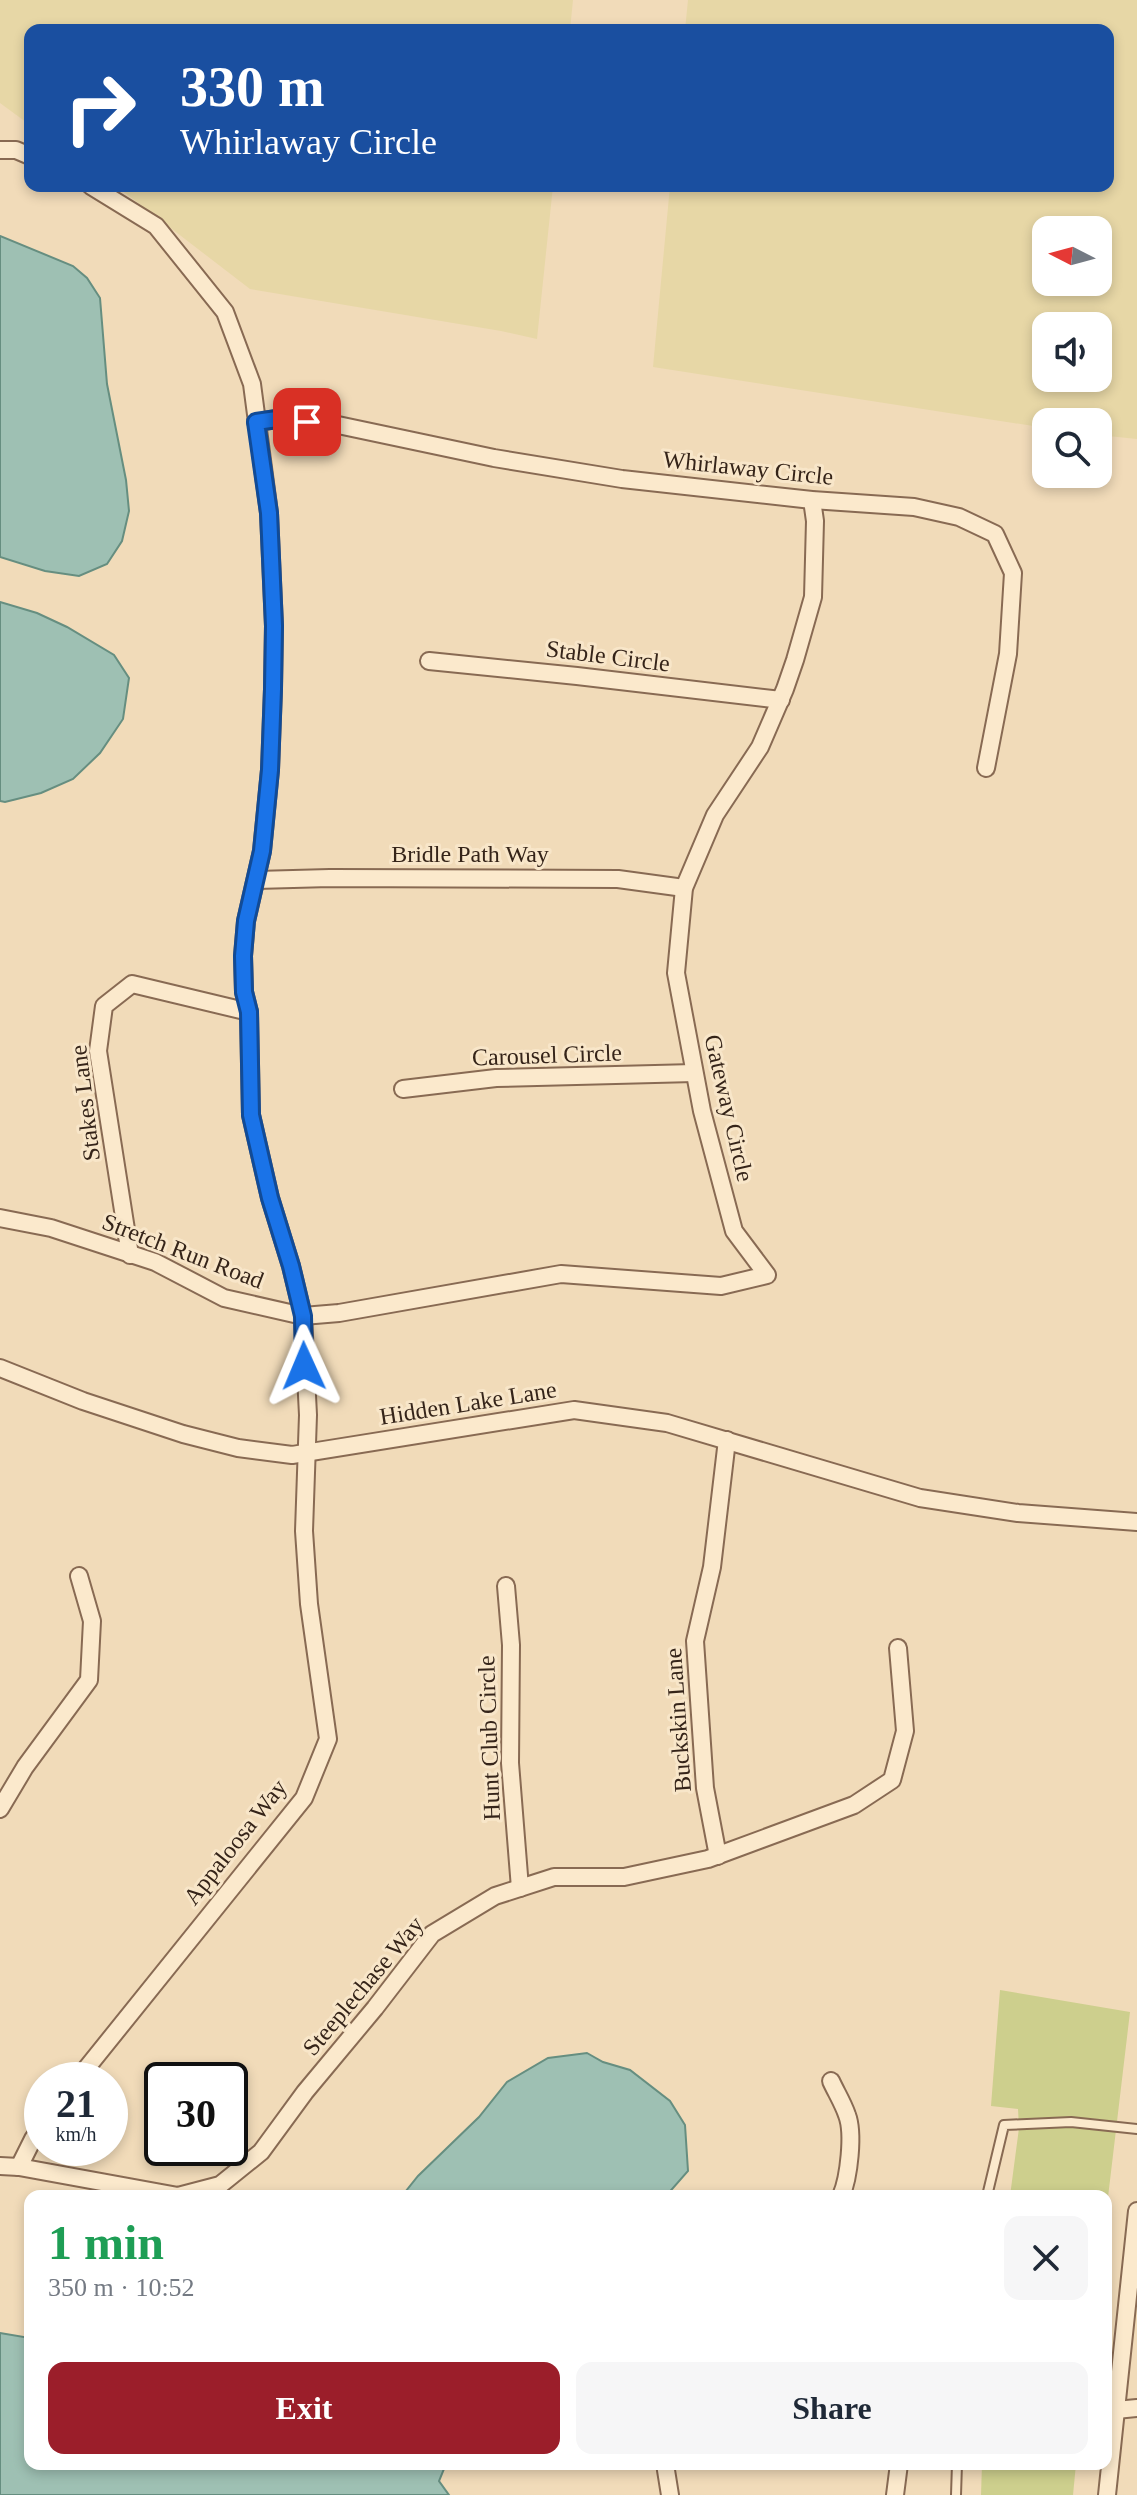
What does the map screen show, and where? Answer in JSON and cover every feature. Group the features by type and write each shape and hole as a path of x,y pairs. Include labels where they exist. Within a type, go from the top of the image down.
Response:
{"street":[{"path":"0,150 24,153"},
{"name":"Appaloosa Way","path":"91,2062 304,1798 328,1739 309,1604 304,1531 308,1452 303,1316 251,1115 249,1012 244,992 246,921 256,880 270,770 274,626 269,513 252,384 225,312 156,226 101,192"},
{"name":"Whirlaway Circle","path":"256,422 277,419 338,425 494,458 608,477 812,500 914,507 959,517 995,534 1013,573 1008,654 986,768"},
{"name":"Gateway Circle","path":"303,1316 339,1313 561,1274 721,1286 767,1275 734,1231 702,1111 676,973 684,888 715,815 760,747 781,700 813,597 815,521 812,500"},
{"name":"Stable Circle","path":"429,661 781,700"},
{"name":"Bridle Path Way","path":"256,880 618,879 684,888"},
{"name":"Stakes Lane","path":"130,1255 98,1051 104,1006 132,984 249,1012"},
{"name":"Carousel Circle","path":"403,1089 496,1078 694,1073"},
{"name":"Stretch Run Road","path":"0,1218 51,1228 155,1262 224,1298 303,1316"},
{"name":"Hidden Lake Lane","path":"0,1368 83,1401 183,1434 238,1448 292,1455 574,1410 667,1423 920,1498 1018,1513 1137,1522"},
{"name":"Buckskin Lane","path":"718,1856 705,1788 695,1641 712,1567 727,1440"},
{"path":"0,1809 25,1767 89,1680 92,1621 79,1576"},
{"name":"Hunt Club Circle","path":"506,1586 511,1645 510,1763 520,1888"},
{"name":"Steeplechase Way","path":"201,2190 220,2185 261,2152 305,2092 432,1934 495,1896 554,1877 624,1877 718,1856 854,1805 892,1780 905,1731 898,1648"},
{"path":"831,2081 849,2117 850,2145 843,2190"},
{"path":"19,2167 24,2157"},
{"name":"Steeplechase Way","path":"0,2166 145,2190"},
{"path":"1112,2448 1137,2211"},
{"path":"1116,2410 1137,2408"},
{"path":"666,2470 670,2495"},
{"path":"895,2495 898,2470"},
{"path":"1107,2495 1110,2470"}],"lane":[{"path":"988,2190 1004,2125 1071,2122 1137,2129"},
{"path":"956,2495 957,2470"}],"shaded area":[{"path":"0,0 573,0 571,24 24,24 24,121 0,103"},
{"path":"688,0 1137,0 1137,439 1112,436 1112,408 1032,408 1032,426 653,367 669,192 1114,192 1114,24 686,24"},
{"path":"124,192 552,192 537,339 250,289"},
{"path":"0,236 73,266 87,278 100,298 107,384 129,511 122,541 107,564 79,576 45,571 0,557"},
{"path":"0,602 37,613 67,627 114,655 129,678 123,719 100,753 73,779 41,793 5,802 0,801"},
{"path":"587,2053 603,2062 630,2070 670,2101 685,2125 688,2171 671,2190 407,2190 479,2117 507,2082 548,2058"},
{"path":"0,2333 24,2337 24,2470 444,2470 439,2481 449,2495 0,2495"}],"green space":[{"path":"1000,1990 1130,2012 1109,2190 1011,2190 1019,2128 1018,2109 991,2106"},
{"path":"982,2470 1075,2470 1073,2495 981,2495"}],"route":[{"path":"304,1366 303,1316 251,1115 249,1012 244,992 243,956 246,921 262,851 270,770 273,689 274,626 269,513 256,422 277,419 307,422"}]}
